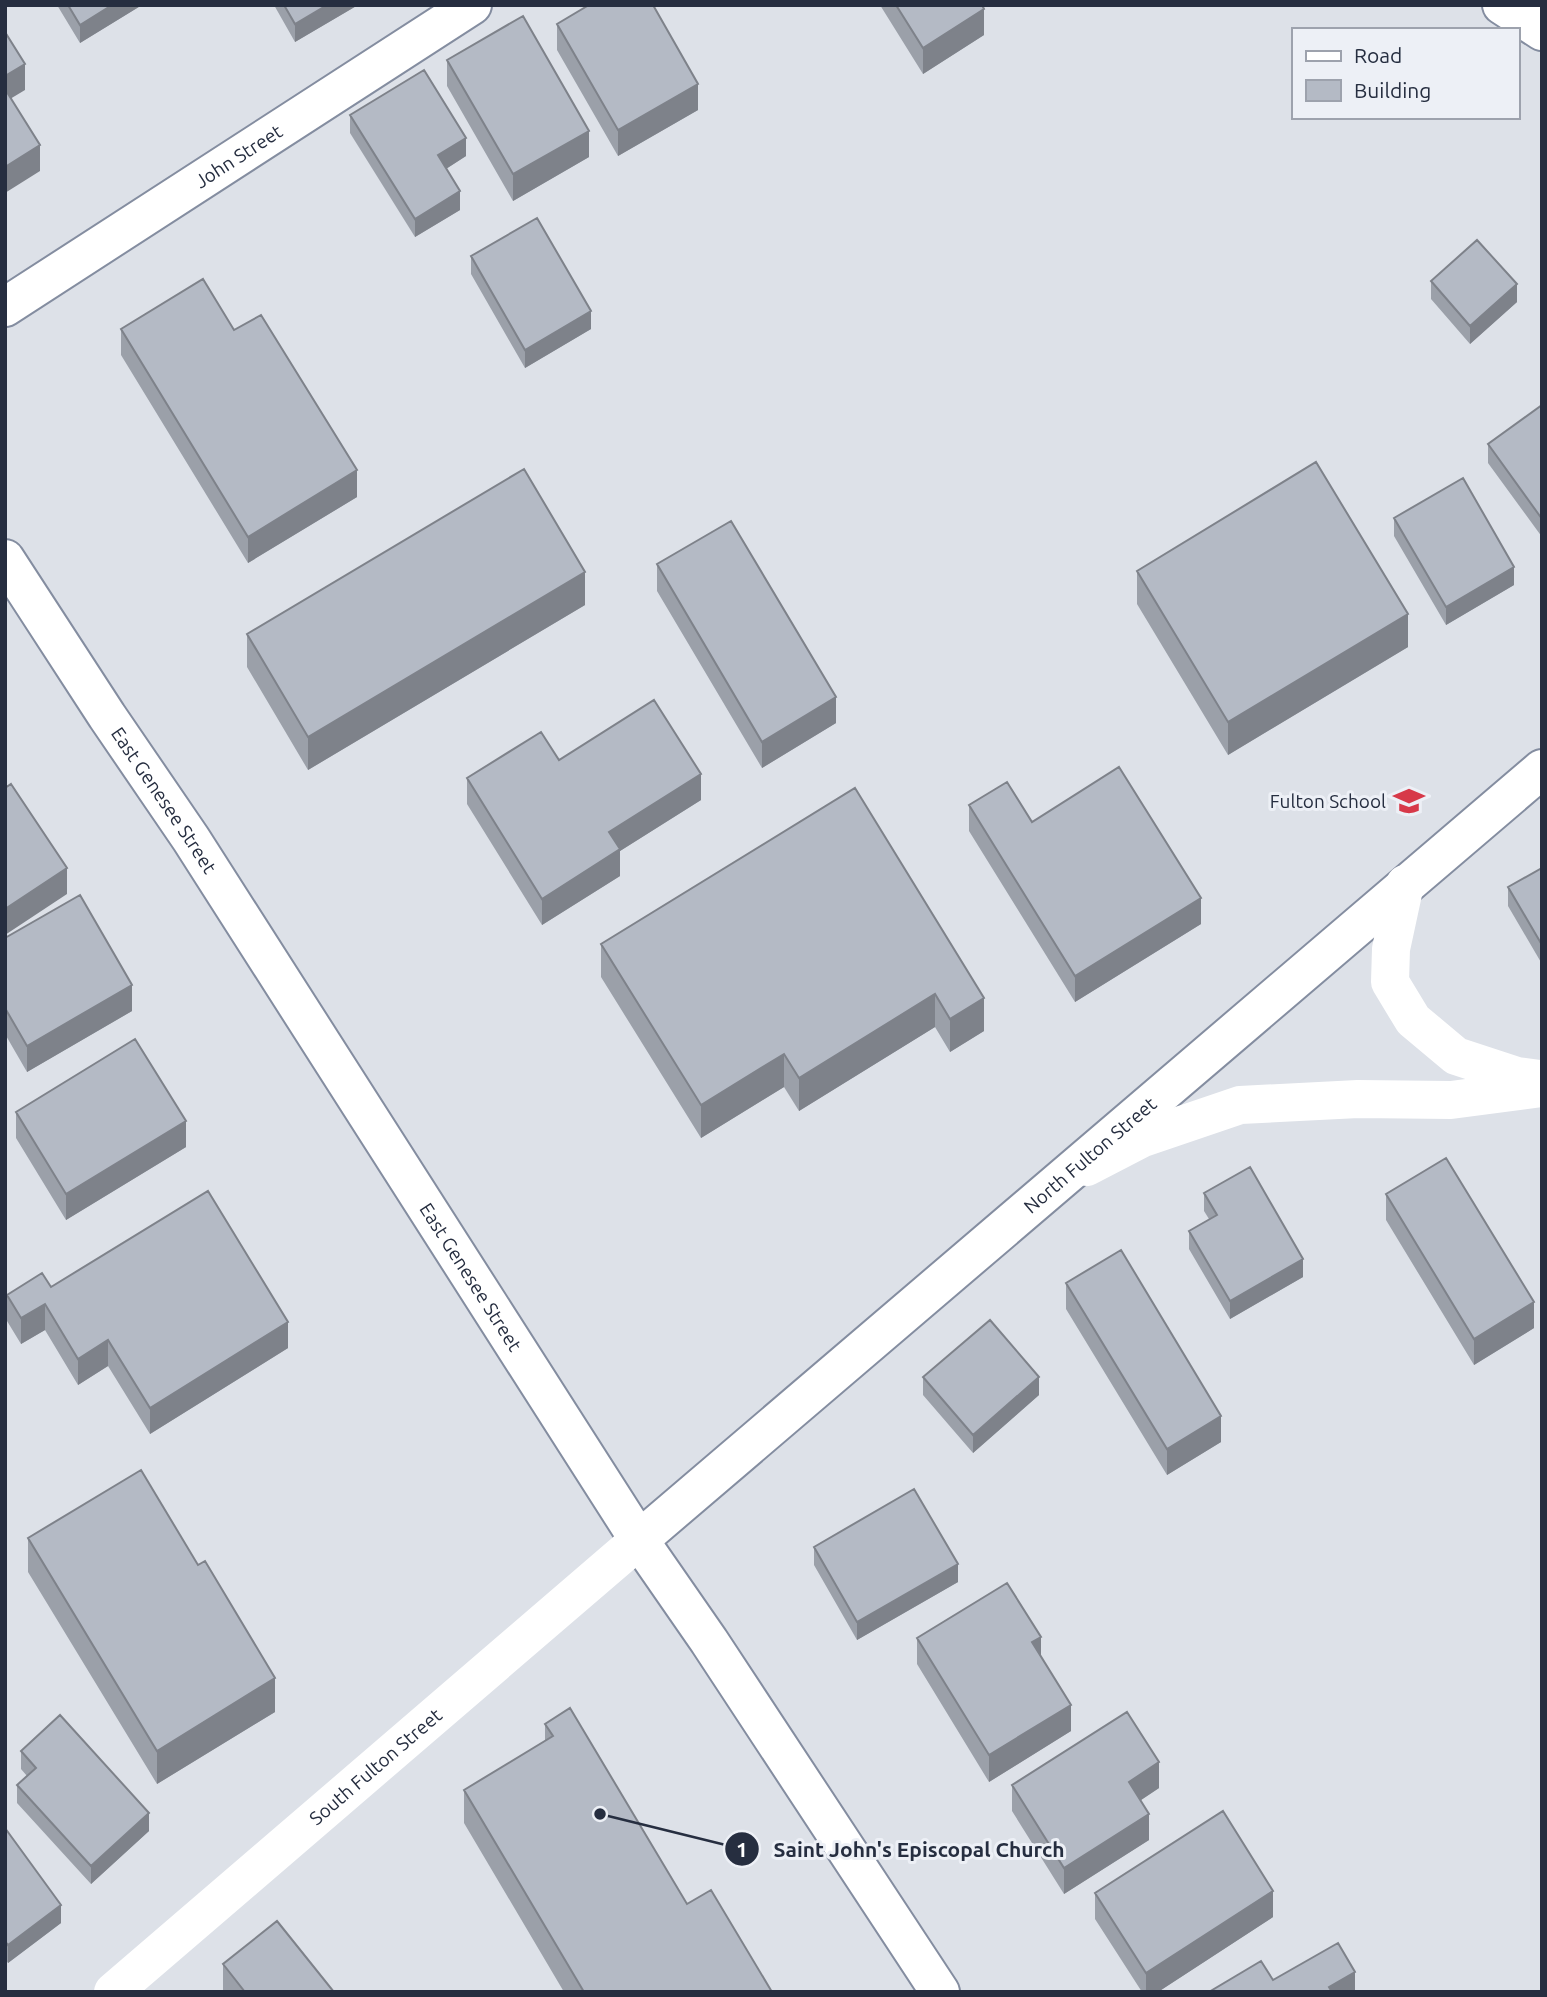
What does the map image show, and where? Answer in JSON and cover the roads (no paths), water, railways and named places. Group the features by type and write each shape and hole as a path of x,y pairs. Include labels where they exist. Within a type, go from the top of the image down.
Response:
{"main road":[{"name":"John Street","path":"5,306 472,5"},
{"path":"1502,5 1542,30"},
{"name":"East Genesee Street","path":"5,559 191,839 639,1540 709,1641 940,1992"},
{"name":"North Fulton Street","path":"639,1540 1542,769"},
{"path":"1405,884 1391,949 1390,982 1413,1020 1456,1056 1517,1076 1542,1079"},
{"path":"1054,1184 1143,1138 1240,1105 1359,1099 1451,1100 1542,1088"},
{"name":"South Fulton Street","path":"113,1992 639,1540"}],"place":[{"name":"Fulton School","path":"1409,801"},
{"name":"Saint John's Episcopal Church","path":"600,1814"}]}
